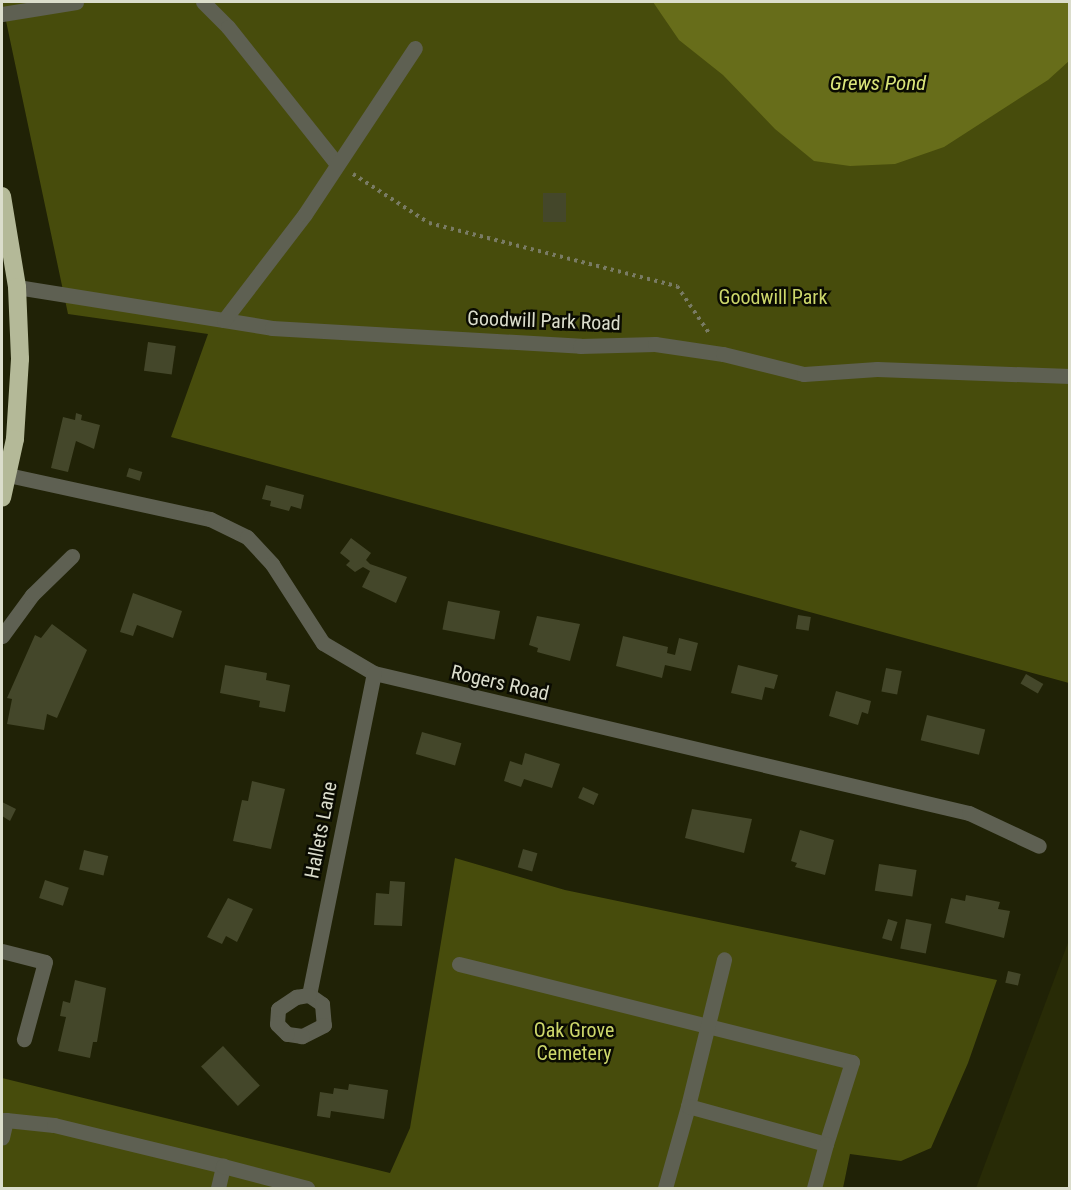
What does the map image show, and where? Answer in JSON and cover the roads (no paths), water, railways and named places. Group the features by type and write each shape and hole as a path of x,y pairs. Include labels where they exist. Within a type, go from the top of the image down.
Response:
{"highway":[{"path":"2,196 17,287 18,402 8,475 2,498"}],"street":[{"path":"2,14 76,2"},
{"path":"203,2 228,27 337,164"},
{"path":"224,320 272,261 415,48"},
{"name":"Goodwill Park Road","path":"17,287 272,328 394,337 580,346 655,344 723,354 804,374 878,369 1070,376"},
{"name":"Rogers Road","path":"8,475 210,519 247,537 272,564 323,643 374,673 969,813 1039,846"},
{"path":"2,636 5,621 72,556"},
{"name":"Hallets Lane","path":"309,995 374,673"},
{"path":"2,951 45,962 24,1040"},
{"path":"665,1188 724,959"},
{"path":"459,964 708,1028 852,1062 814,1188"},
{"path":"687,1106 826,1144"},
{"path":"2,1138 4,1120 54,1125 307,1188"},
{"path":"218,1188 223,1167"}],"water":[{"name":"Grews Pond","path":"653,2 1069,2 1069,61 1048,80 944,147 895,164 850,166 814,161 775,129 723,75 679,40"}],"park label":[{"name":"Goodwill Park","path":"773,297"},
{"name":"Oak Grove Cemetery","path":"574,1042"}]}
